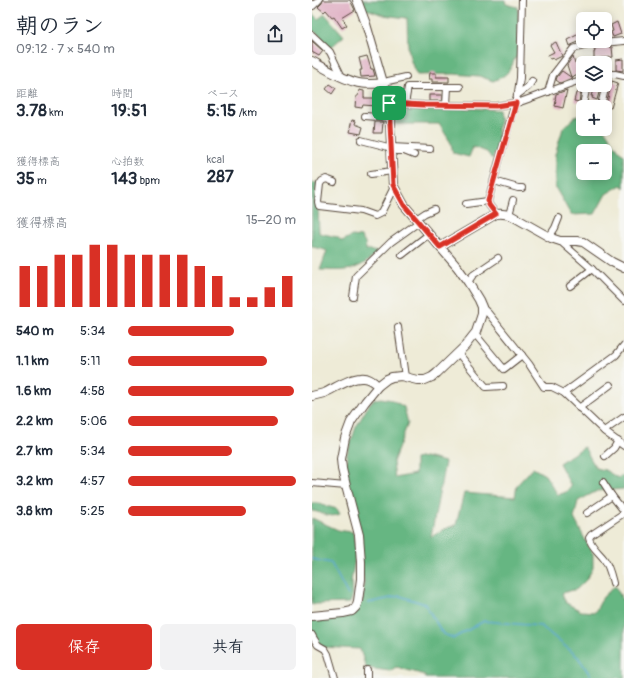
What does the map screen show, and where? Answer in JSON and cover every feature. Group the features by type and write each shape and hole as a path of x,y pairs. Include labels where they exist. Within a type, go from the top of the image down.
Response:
{"street":[{"path":"312,4 313,6 319,0"},
{"path":"357,0 366,24 389,103 393,185 400,198 458,268 482,307 529,364 544,387 552,387 564,393 604,431 624,446"},
{"path":"496,214 489,205 488,201 516,103 520,78 522,0"},
{"path":"312,35 330,52 342,77"},
{"path":"548,92 553,74 573,49 592,44 624,41"},
{"path":"312,61 356,83 384,83 406,77"},
{"path":"612,74 624,76"},
{"path":"517,95 528,88 532,81"},
{"path":"389,103 496,106 516,103 576,82"},
{"path":"446,105 447,87"},
{"path":"405,104 408,88 460,87"},
{"path":"365,116 390,118"},
{"path":"361,140 414,155"},
{"path":"392,149 430,149"},
{"path":"372,174 392,171"},
{"path":"334,182 326,179 320,184 319,206 361,211 375,216 381,213 394,187"},
{"path":"494,181 522,188"},
{"path":"509,215 513,200"},
{"path":"466,204 488,201"},
{"path":"353,297 356,276 391,242 425,213 434,209"},
{"path":"440,247 499,213 509,215 549,237 560,241 583,242 612,262 624,268"},
{"path":"549,237 559,218"},
{"path":"402,255 429,234"},
{"path":"560,241 592,269 624,301"},
{"path":"468,282 473,275 498,258"},
{"path":"570,286 592,269"},
{"path":"312,616 352,611 356,607 358,601 361,579 359,535 346,486 341,459 345,438 351,422 380,383 392,377 401,376 416,380 425,380 438,373 475,334 482,314 482,307"},
{"path":"398,327 405,377"},
{"path":"475,334 504,369 522,355"},
{"path":"564,393 616,355 624,345"},
{"path":"458,353 486,387 503,386"},
{"path":"312,396 322,394 353,379 367,378 378,386"},
{"path":"579,408 610,386"},
{"path":"604,431 624,417"},
{"path":"605,456 614,448 618,441"},
{"path":"603,482 624,512 590,535 588,538 608,565 614,583"},
{"path":"312,483 346,486"},
{"path":"587,513 612,496"},
{"path":"312,635 318,645 325,649 328,654 335,678"},
{"path":"367,670 367,678"}],"green space":[{"path":"361,0 505,0 506,4 518,7 519,58 515,58 511,67 504,75 493,81 479,76 454,74 417,75 413,68 409,54 407,18 383,15 370,10 365,10"},
{"path":"312,13 318,19 325,14 344,36 330,48 319,35 312,30"},
{"path":"451,107 498,110 500,122 497,129 499,144 492,159 487,152 473,147 469,157 453,153 451,143 439,124 395,124 394,108"},
{"path":"576,117 576,136 609,136 624,155 624,188 621,185 606,194 595,214 571,215 555,187 555,155 563,128"},
{"path":"312,182 317,183 315,201 318,207 319,233 337,237 342,241 352,236 361,237 365,243 366,250 378,252 366,263 349,270 320,270 327,251 312,247"},
{"path":"381,398 392,400 404,407 408,423 393,462 395,478 415,474 415,459 425,457 445,462 431,537 444,529 456,525 464,493 515,497 517,485 533,468 545,475 558,495 566,492 571,486 559,463 584,447 596,468 605,470 618,478 624,475 624,489 597,491 578,501 574,518 593,555 593,568 587,579 577,589 562,593 566,603 581,611 595,612 603,597 615,586 624,602 624,678 425,678 425,675 396,667 390,671 366,668 360,649 322,647 312,633 312,619 358,610 363,598 364,582 346,468 347,454 356,427 370,403 375,399"},
{"path":"312,503 337,509 340,514 329,516 312,511"},
{"path":"312,518 338,530 353,532 356,552 351,582 352,597 350,603 312,605"}],"building":[{"path":"323,0 350,0 355,10 342,18 347,25 342,28 334,16 332,17 326,10 324,12 318,7"},
{"path":"617,22 621,34 613,37 612,24"},
{"path":"576,36 576,43 569,46 567,40"},
{"path":"312,41 323,51 319,56 312,52"},
{"path":"556,42 562,56 554,60 553,58 550,59 548,55 554,52 550,45"},
{"path":"612,47 613,57 594,56 594,50 596,50 596,48"},
{"path":"367,56 375,76 361,77 360,70 362,70 359,58"},
{"path":"573,56 576,63 576,75 571,77 567,65"},
{"path":"623,59 623,71 616,70 616,60"},
{"path":"562,71 572,78 560,83 556,80"},
{"path":"430,73 436,73 436,77 449,77 449,82 432,82 432,79 429,79"},
{"path":"612,81 618,83 612,104 612,100 608,100 609,92 612,92"},
{"path":"330,84 336,88 332,94 326,89"},
{"path":"359,90 364,91 364,98 378,98 378,95 381,95 383,113 376,112 376,106 363,105 362,108 355,107 356,96 358,96"},
{"path":"567,90 563,108 555,106 556,94"},
{"path":"581,92 579,100 574,101 576,93"},
{"path":"592,92 599,92 597,100 591,96"},
{"path":"429,95 442,95 442,101 429,101"},
{"path":"352,120 356,121 355,124 363,127 361,134 350,132"},
{"path":"375,122 383,122 382,133 374,133"}],"waterway":[{"path":"312,559 331,563 348,595"},
{"path":"368,603 400,596 425,604 443,634 454,638 484,621 541,626 578,657 592,678"}],"route":[{"path":"389,103 496,106 516,103 488,201 489,205 496,214 440,247 404,205 393,185 389,103"}]}
